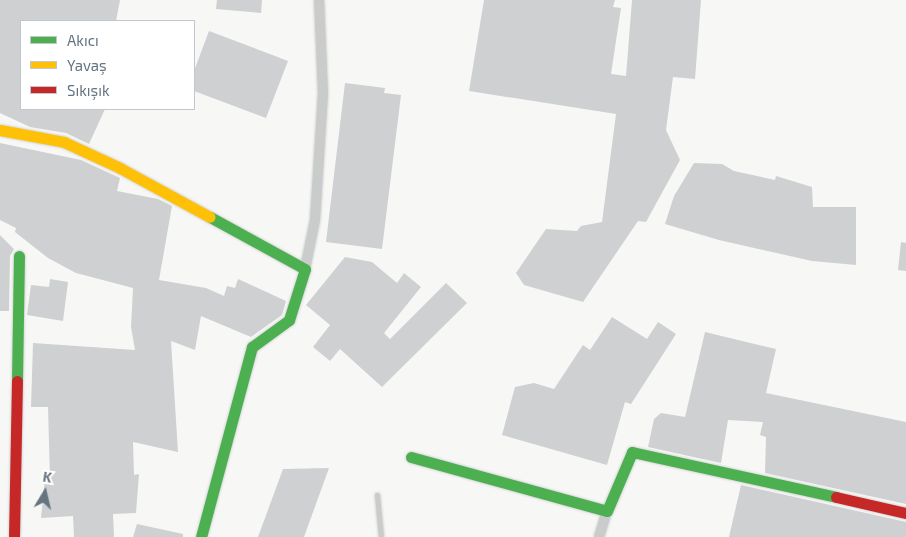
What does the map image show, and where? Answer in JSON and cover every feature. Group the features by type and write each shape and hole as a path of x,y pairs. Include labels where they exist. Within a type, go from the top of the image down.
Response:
{"street":[{"path":"200,537 252,347 289,320 305,269 315,220 323,94 319,0"},
{"path":"0,130 72,146 120,168 305,269"},
{"path":"14,537 19,256"},
{"path":"599,537 607,511 632,452 906,513"},
{"path":"411,457 607,511"}],"lane":[{"path":"377,496 381,537"}],"building":[{"path":"0,0 120,0 116,20 20,20 20,110 105,110 89,144 66,133 30,127 0,113"},
{"path":"217,0 262,0 261,13 216,9"},
{"path":"484,0 615,0 613,7 621,8 611,74 626,76 632,0 701,0 695,79 673,77 666,130 680,160 646,222 638,221 583,302 524,285 516,273 546,229 577,231 581,226 602,222 616,114 469,91"},
{"path":"209,31 288,61 266,118 195,91 195,68"},
{"path":"345,83 385,88 384,93 401,95 382,249 326,242"},
{"path":"0,143 81,160 120,178 117,191 158,199 172,206 159,280 206,288 224,296 227,286 235,288 238,279 286,301 282,315 251,337 201,316 195,350 171,341 178,452 133,442 134,475 139,474 136,513 113,514 114,537 74,537 73,516 41,518 45,479 50,479 48,407 31,407 33,343 135,350 131,327 133,288 76,273 48,258 15,232 16,228 0,220"},
{"path":"694,163 722,164 734,171 775,180 776,176 812,187 813,207 856,207 856,265 812,261 719,240 665,224 674,196"},
{"path":"0,235 14,249 10,256 9,311 0,311"},
{"path":"901,242 906,243 906,271 898,270"},
{"path":"345,257 372,262 397,283 404,273 421,287 384,333 390,339 446,283 467,303 382,387 340,349 330,361 313,347 330,325 306,305"},
{"path":"50,279 68,282 63,321 27,315 31,285 49,287"},
{"path":"612,317 647,339 658,322 676,334 631,404 625,402 607,465 502,435 515,387 534,383 554,389 583,345 590,350"},
{"path":"705,332 776,349 766,393 906,422 906,504 765,473 766,437 760,435 763,422 728,420 721,463 648,447 654,419 661,413 685,417"},
{"path":"329,468 304,537 258,537 283,469"},
{"path":"741,485 906,522 906,537 729,537"},
{"path":"137,524 183,534 183,537 133,537"}],"traffic: fast":[{"path":"201,537 252,347 289,320 305,269 210,217"},
{"path":"17,381 19,256"},
{"path":"411,457 607,511 632,452 836,497"}],"traffic: slow":[{"path":"0,130 64,142 120,168 210,217"}],"traffic: jam":[{"path":"14,537 17,381"},
{"path":"836,497 906,513"}]}
